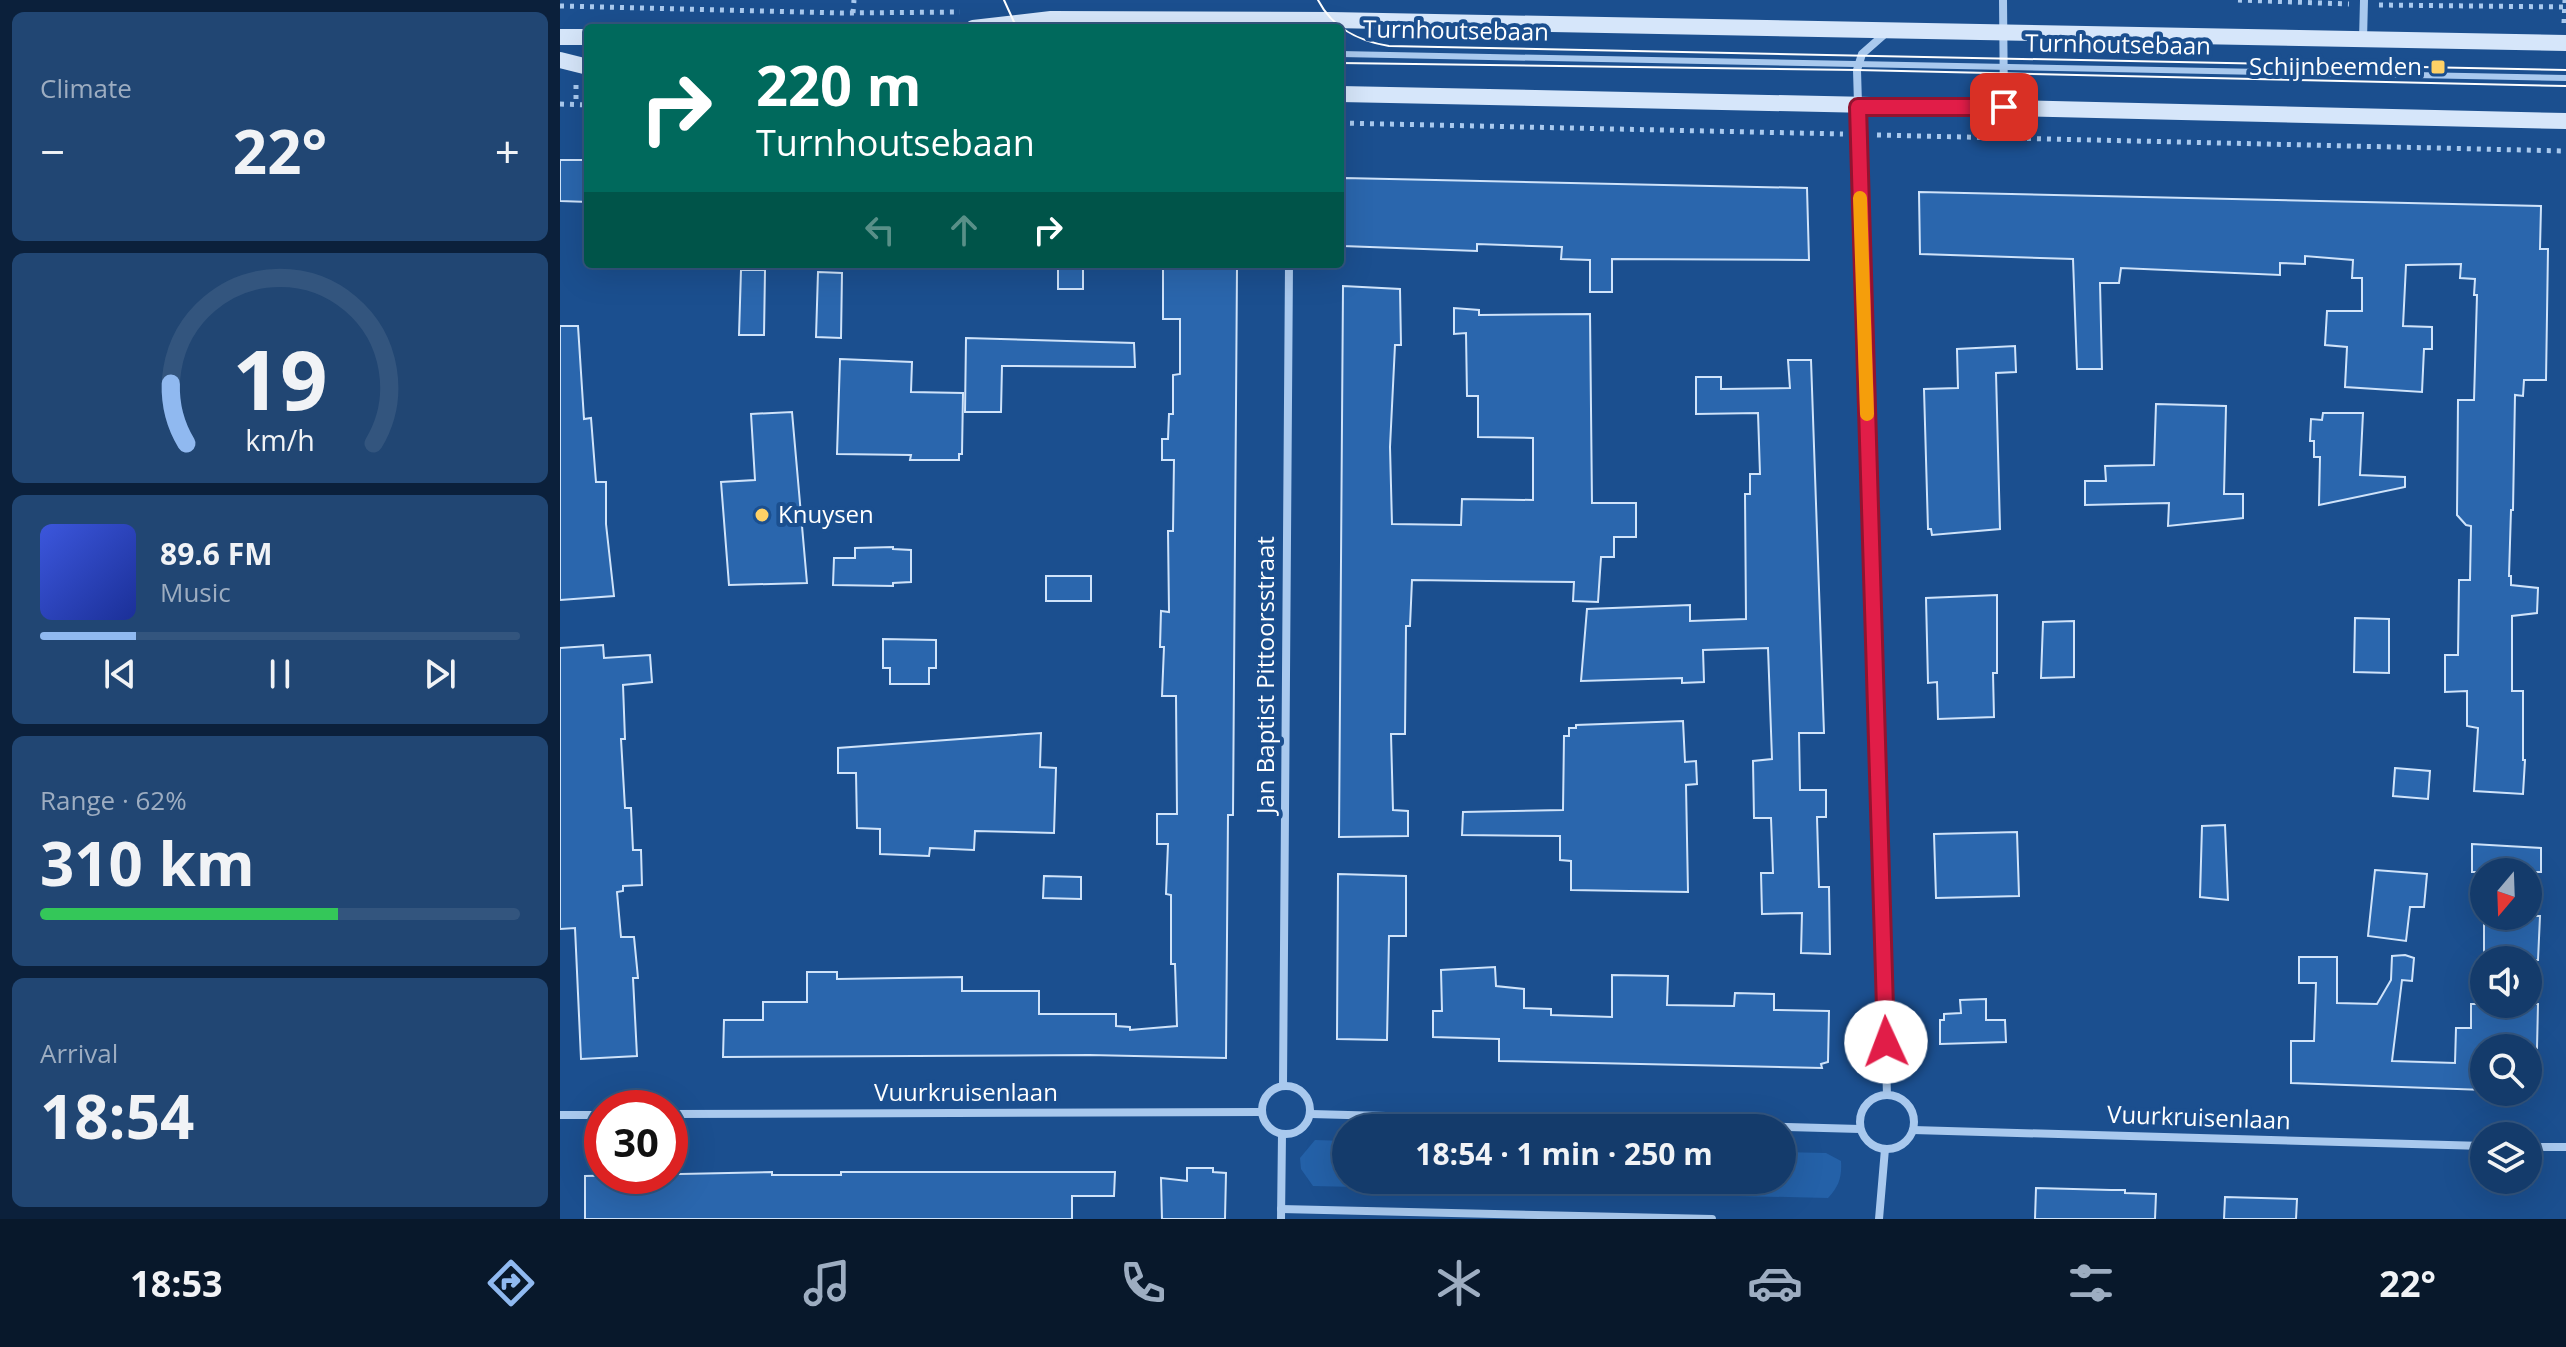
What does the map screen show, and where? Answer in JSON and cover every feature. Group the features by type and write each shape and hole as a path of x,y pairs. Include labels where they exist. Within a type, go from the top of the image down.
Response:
{"main road":[{"name":"Turnhoutsebaan","path":"1002,24 1084,19 1331,20 2566,43"},
{"path":"560,37 584,37"},
{"path":"560,60 584,66"},
{"path":"1344,94 2566,121"}],"street":[{"path":"2003,0 2005,32"},
{"path":"2363,41 2364,2"},
{"path":"1887,1095 1857,70 1862,54 1891,29"},
{"name":"Turnhoutsebaan","path":"2004,107 2005,32"},
{"name":"Jan Baptist Pittoorsstraat","path":"1283,1086 1289,268"},
{"path":"1283,1086 1293,1087 1307,1096 1311,1114 1304,1127 1290,1134 1282,1134 1268,1127 1262,1112 1265,1098 1276,1087 1283,1086"},
{"path":"1887,1095 1905,1102 1911,1110 1913,1130 1902,1144 1885,1149 1869,1143 1860,1129 1862,1109 1878,1096 1887,1095"},
{"name":"Vuurkruisenlaan","path":"688,1114 1262,1112"},
{"path":"1311,1114 1860,1129"},
{"path":"560,1115 584,1115"},
{"name":"Vuurkruisenlaan","path":"1913,1130 2470,1146"},
{"path":"1281,1219 1282,1134"},
{"path":"2542,1147 2566,1147"},
{"path":"1879,1219 1885,1149"},
{"path":"1281,1209 1712,1219"}],"lane":[{"name":"Turnhoutsebaan","path":"1344,54 2566,78"}],"path":[{"path":"853,13 854,0"},
{"path":"2238,0 2566,7"},
{"path":"560,6 576,6"},
{"path":"560,104 584,105"},
{"path":"1344,123 2566,151"}],"shaded area":[{"path":"1315,1140 1332,1141 1332,1186 1313,1186 1301,1169 1300,1158"},
{"path":"1796,1152 1826,1153 1841,1161 1837,1185 1828,1198 1656,1194 1796,1194"}],"building":[{"path":"560,160 584,160 584,202 560,201"},
{"path":"1344,178 1807,188 1809,260 1612,259 1612,292 1590,292 1590,260 1561,259 1562,247 1477,244 1477,251 1344,246"},
{"path":"1919,192 2541,206 2540,249 2548,249 2546,380 2524,380 2523,396 2515,395 2511,510 2511,585 2538,588 2537,613 2512,616 2512,691 2523,691 2523,794 2474,791 2478,728 2467,726 2467,691 2445,692 2445,655 2458,655 2459,580 2470,580 2471,526 2457,515 2458,400 2474,400 2477,295 2474,295 2475,279 2460,278 2461,264 2406,265 2403,326 2432,327 2432,349 2424,349 2422,392 2345,387 2347,347 2325,345 2327,311 2362,311 2362,278 2352,278 2353,260 2305,256 2305,264 2280,263 2280,275 2121,268 2119,283 2100,283 2102,369 2077,369 2073,259 1920,254"},
{"path":"1058,268 1083,268 1083,289 1058,289"},
{"path":"1163,268 1237,268 1233,815 1228,815 1226,1058 1089,1055 723,1057 724,1020 763,1020 763,1002 807,1002 807,972 837,972 837,979 962,977 962,991 1039,991 1039,1014 1116,1014 1116,1026 1130,1027 1130,1030 1177,1026 1175,964 1171,964 1171,895 1166,894 1168,844 1157,844 1157,814 1177,814 1176,696 1162,696 1164,647 1160,647 1161,611 1169,612 1168,531 1173,531 1174,460 1162,460 1162,439 1168,439 1169,414 1173,414 1173,375 1180,374 1180,319 1163,319"},
{"path":"741,270 765,270 764,335 739,335"},
{"path":"818,272 842,273 841,338 816,337"},
{"path":"1343,286 1400,289 1401,345 1395,345 1390,447 1392,524 1461,525 1462,499 1533,500 1533,438 1478,437 1478,396 1467,396 1466,333 1454,334 1454,308 1479,310 1479,315 1590,314 1592,503 1636,503 1636,537 1614,537 1614,557 1601,557 1598,602 1573,601 1574,582 1412,580 1410,626 1406,626 1405,734 1391,734 1393,810 1408,811 1408,836 1339,837"},
{"path":"560,326 578,326 584,419 591,418 596,482 606,482 606,524 614,596 560,600"},
{"path":"966,338 1134,343 1135,367 1002,366 1001,412 965,412"},
{"path":"2015,346 2016,372 1996,373 2000,529 1932,535 1931,529 1928,529 1924,389 1958,388 1957,349"},
{"path":"840,359 912,362 911,392 963,393 962,454 959,454 959,460 910,460 911,455 837,454"},
{"path":"1788,360 1811,360 1824,733 1799,733 1800,790 1826,790 1826,817 1817,817 1819,887 1829,887 1830,954 1801,953 1802,913 1762,914 1761,873 1773,873 1771,818 1754,818 1753,761 1772,759 1768,648 1703,650 1704,682 1682,683 1682,678 1581,681 1587,609 1690,605 1690,621 1746,619 1745,494 1750,494 1750,474 1760,474 1758,413 1696,414 1696,377 1721,377 1721,389 1790,388"},
{"path":"2156,404 2226,406 2224,494 2243,494 2243,518 2168,526 2169,503 2085,505 2085,481 2106,481 2105,466 2154,465"},
{"name":"Knuysen","path":"792,412 807,583 729,585 721,482 755,480 751,414"},
{"path":"2323,413 2363,413 2360,475 2405,477 2405,487 2319,505 2320,457 2314,457 2314,441 2310,441 2311,419 2322,420"},
{"path":"855,548 911,550 911,582 893,583 893,586 833,585 834,558 855,558"},
{"path":"1046,576 1091,576 1091,601 1046,601"},
{"path":"1997,595 1994,717 1938,719 1937,682 1928,683 1926,598"},
{"path":"2355,618 2389,619 2389,673 2354,672"},
{"path":"2074,621 2074,677 2041,678 2043,622"},
{"path":"883,639 936,640 936,668 929,668 929,684 890,684 890,668 883,668"},
{"path":"603,645 604,658 650,655 652,682 623,685 625,739 621,739 625,808 631,808 633,850 641,850 642,885 623,886 623,891 617,892 621,937 634,937 638,978 633,978 637,1056 581,1059 575,928 560,929 560,648"},
{"path":"1683,721 1685,762 1696,761 1697,784 1686,785 1688,892 1571,890 1571,861 1560,860 1560,836 1462,835 1463,812 1563,810 1564,736 1569,736 1569,728 1576,728 1576,725"},
{"path":"1041,733 1040,767 1056,768 1054,833 975,831 974,850 930,848 929,856 880,854 880,829 857,828 856,773 838,773 838,748"},
{"path":"2395,768 2430,771 2428,799 2393,796"},
{"path":"2225,825 2228,900 2200,897 2202,826"},
{"path":"2017,832 2019,896 1936,898 1934,834"},
{"path":"2472,844 2541,848 2541,858 2472,858"},
{"path":"2375,870 2427,874 2424,907 2410,907 2406,941 2368,936"},
{"path":"1338,874 1406,876 1406,936 1389,936 1387,1040 1337,1039"},
{"path":"1044,876 1081,877 1081,899 1043,898"},
{"path":"2484,930 2539,930 2539,946 2484,946"},
{"path":"2392,956 2414,958 2412,981 2402,980 2392,1061 2455,1063 2456,1028 2471,1028 2471,1018 2538,1018 2537,1034 2470,1034 2470,1089 2291,1083 2291,1041 2314,1041 2316,983 2299,983 2299,957 2337,957 2337,1003 2377,1004 2391,980"},
{"path":"1495,967 1496,986 1524,989 1524,1008 1551,1009 1551,1015 1612,1017 1612,975 1668,976 1667,1005 1734,1006 1735,993 1774,994 1774,1010 1829,1011 1828,1062 1821,1064 1822,1068 1499,1061 1499,1039 1433,1037 1433,1011 1442,1011 1441,970"},
{"path":"1986,999 1986,1020 2005,1020 2006,1042 1940,1044 1940,1020 1944,1020 1944,1014 1961,1013 1960,1000"},
{"path":"1187,1168 1213,1168 1213,1172 1226,1173 1225,1219 1162,1219 1161,1178 1187,1181"},
{"path":"1115,1172 1114,1196 1072,1196 1072,1219 585,1219 585,1194 688,1194 688,1174"},
{"path":"2036,1188 2125,1190 2125,1193 2156,1194 2155,1219 2035,1219"},
{"path":"2225,1197 2297,1199 2296,1219 2224,1219"}],"tram line":[{"path":"1004,0 1016,24"},
{"path":"1318,0 1337,24"},
{"path":"1344,29 1367,41 1389,46 2566,70"},
{"path":"1344,63 1857,70 2566,86"}],"slow traffic":[{"path":"1860,198 1867,414"}],"place":[{"name":"Schijnbeemden","path":"2438,67"},
{"name":"Knuysen","path":"762,515"}],"route":[{"path":"1886,1042 1858,107 2004,107"}]}
